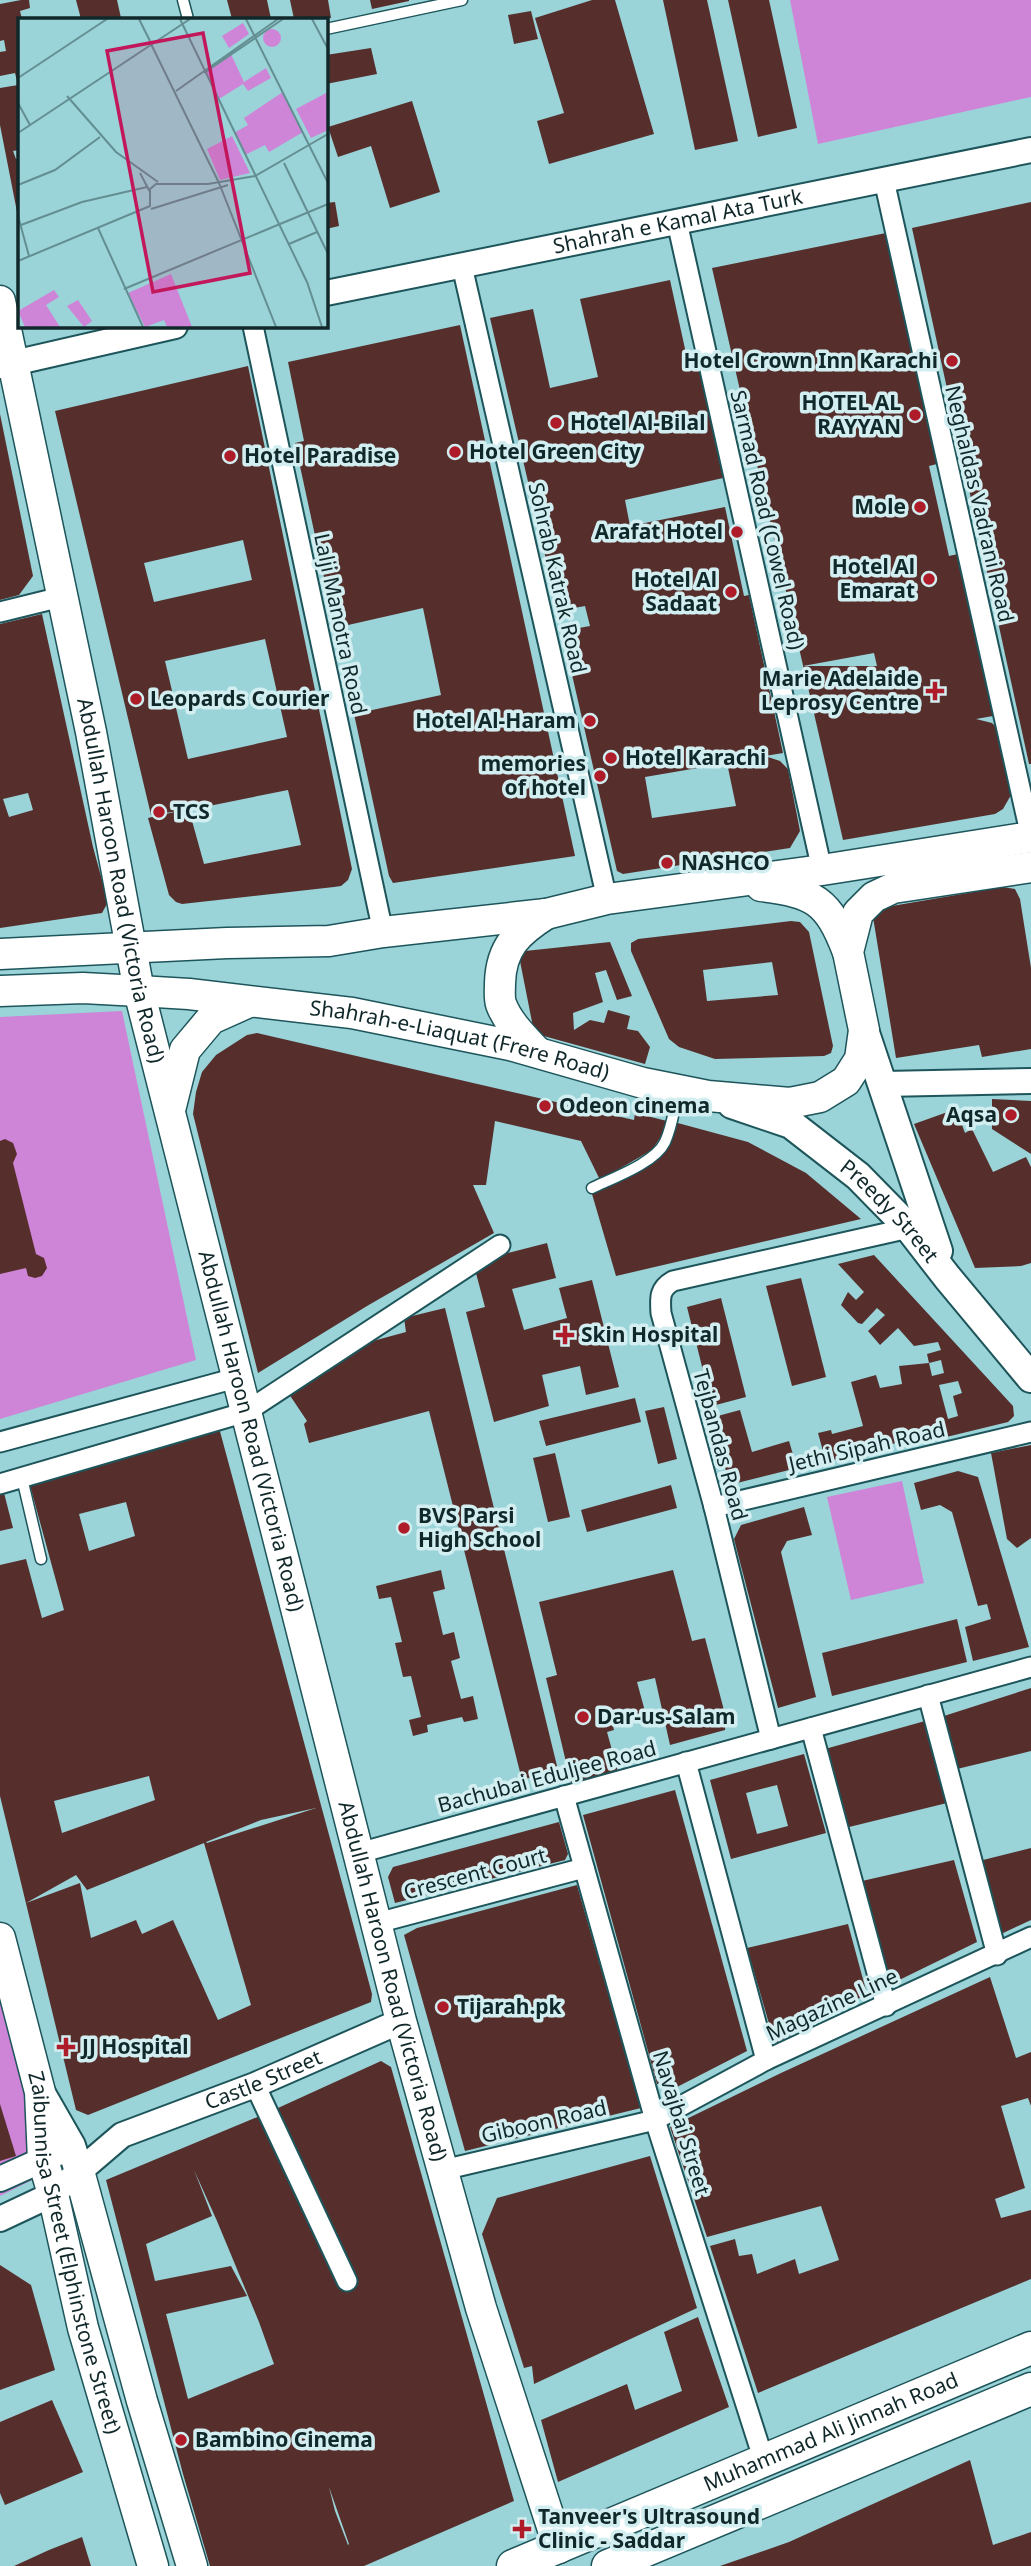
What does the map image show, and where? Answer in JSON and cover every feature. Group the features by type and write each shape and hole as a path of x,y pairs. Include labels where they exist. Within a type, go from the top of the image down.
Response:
{"highway":[{"name":"Muhammad Ali Jinnah Road","path":"513,2566 1031,2348"},
{"name":"Muhammad Ali Jinnah Road","path":"608,2566 1031,2389"}],"main road":[{"name":"Abdullah Haroon Road (Victoria Road)","path":"0,301 7,365 90,732 139,991 401,2021 481,2308 559,2548"},
{"path":"0,954 329,941 383,932 546,914 607,899 822,870 1031,837"},
{"name":"Shahrah-e-Liaquat (Frere Road)","path":"0,991 83,988 139,991 352,1013 510,1045 643,1083 708,1096 790,1103 820,1097 846,1081 860,1059 864,1030 848,952 858,913 874,897 893,888 1031,867"},
{"path":"680,888 759,886 793,890 819,902 837,924 848,952"},
{"path":"537,1053 512,1025 500,1002 500,976 510,944 522,929 546,914"},
{"path":"170,1108 185,1051 211,1019 252,1001"},
{"path":"864,1030 947,1277"},
{"name":"Preedy Street","path":"708,1096 790,1124 858,1176 909,1228 1031,1378"},
{"name":"Zaibunnisa Street (Elphinstone Street)","path":"0,1937 40,2092 43,2160 83,2328 153,2566"},
{"path":"40,2092 75,2159 142,2401 192,2566"}],"street":[{"name":"Shahrah e Kamal Ata Turk","path":"327,293 1031,150"},
{"name":"Neghaldas Vadrani Road","path":"884,180 1031,837"},
{"name":"Sarmad Road (Cowel Road)","path":"677,222 822,870"},
{"name":"Sohrab Katrak Road","path":"462,266 607,899"},
{"path":"7,365 171,327"},
{"name":"Lalji Manotra Road","path":"253,327 383,932"},
{"path":"0,612 61,597"},
{"path":"884,1084 1031,1081"},
{"name":"Tejbandas Road","path":"771,1739 714,1507 661,1313 660,1297 664,1286 673,1281 909,1228"},
{"path":"0,1484 246,1412 500,1245"},
{"path":"0,1442 236,1378"},
{"name":"Jethi Sipah Road","path":"714,1507 1031,1432"},
{"name":"Bachubai Eduljee Road","path":"359,1853 1031,1667"},
{"path":"928,1695 997,1955"},
{"path":"811,1728 886,2006"},
{"path":"686,1762 766,2060"},
{"name":"Navajbai Street","path":"564,1796 655,2120 764,2461"},
{"name":"Crescent Court","path":"377,1923 584,1868"},
{"name":"Magazine Line","path":"655,2120 766,2060 1031,1937"},
{"name":"Castle Street","path":"0,2219 53,2194 75,2159 122,2135 255,2085 401,2021"},
{"path":"255,2085 347,2281"},
{"name":"Giboon Road","path":"443,2169 655,2120"},
{"path":"0,2179 43,2160 75,2159"}],"lane":[{"path":"183,0 188,18"},
{"path":"327,29 461,0"},
{"path":"592,1188 645,1162 665,1144 679,1090"},
{"path":"22,1478 41,1559"}],"shaded area":[{"path":"790,0 1031,0 1031,97 818,144"},
{"path":"122,1011 196,1360 0,1419 0,1017"},
{"path":"902,1481 924,1583 851,1600 827,1497"},
{"path":"0,1936 62,2165 0,2196"}],"building":[{"path":"29,0 30,8 20,11 22,18 18,18 18,85 15,73 0,76 0,52 6,51 4,40 0,41 0,4"},
{"path":"76,0 117,0 121,18 81,18"},
{"path":"227,0 267,0 271,18 232,18"},
{"path":"290,0 328,0 331,18 294,18"},
{"path":"370,0 409,0 409,1 372,9"},
{"path":"592,0 615,0 654,134 549,164 537,121 564,113 535,18"},
{"path":"663,0 707,0 738,141 695,150"},
{"path":"728,0 769,0 797,128 758,137"},
{"path":"531,11 538,39 514,44 508,15"},
{"path":"371,48 377,74 327,84 327,55"},
{"path":"18,85 18,150 13,151 18,159 18,217 0,125 0,88"},
{"path":"412,101 440,192 390,208 371,146 338,157 328,127"},
{"path":"335,202 339,226 327,229 327,203"},
{"path":"1031,202 1031,764 1029,764 912,228"},
{"path":"886,233 937,464 929,466 949,556 958,554 993,716 976,719 992,723 996,727 1011,795 1003,809 995,814 843,840 803,666 712,268","holes":["874,653 877,666 803,666"]},
{"path":"670,280 687,358 696,355 723,478 625,500 630,526 725,507 744,596 749,595 783,753 765,756 780,761 788,769 800,831 790,848 623,874 617,871 562,631 590,626 585,606 558,611 490,318 533,309 550,388 598,377 580,299","holes":["727,763 736,806 652,818 645,777"]},
{"path":"460,325 575,856 393,883 389,876 354,714 441,695 423,608 335,628 295,443 304,441 288,362"},
{"path":"248,366 352,869 348,880 341,886 182,904 169,895 148,818 179,811 151,815 55,411","holes":["243,540 252,580 154,602 144,563","265,639 287,737 188,759 165,661","288,790 301,845 204,864 189,810"]},
{"path":"0,414 33,576 19,595 0,600"},
{"path":"42,614 93,847 108,902 102,913 0,928 0,624","holes":["28,793 33,810 9,817 3,799"]},
{"path":"1003,887 1015,889 1020,899 1031,968 1031,1049 982,1057 979,1045 896,1058 873,917 886,907"},
{"path":"800,922 809,932 833,1046 831,1053 824,1056 715,1059 679,1047 669,1039 631,951 631,943 638,939","holes":["772,962 778,995 707,1001 703,970"]},
{"path":"610,942 632,996 617,1000 606,970 595,973 603,1002 573,1013 574,1030 590,1020 604,1023 608,1010 630,1016 627,1029 638,1031 650,1047 645,1064 540,1035 533,1027 520,961 525,951"},
{"path":"257,1033 634,1120 635,1113 667,1121 664,1132 652,1150 600,1180 581,1141 495,1121 486,1185 473,1185 494,1233 258,1373 193,1114 202,1072 216,1055 247,1035"},
{"name":"Aqsa","path":"992,1099 1031,1101 1031,1154 992,1129"},
{"path":"956,1109 965,1133 972,1129 993,1172 1026,1157 1031,1167 1031,1263 975,1268 914,1124"},
{"path":"674,1122 748,1142 806,1173 861,1219 616,1276 592,1194 649,1164 664,1152 672,1138"},
{"path":"5,1139 13,1143 17,1154 13,1163 36,1254 44,1258 47,1268 42,1276 35,1278 28,1276 26,1268 0,1274 0,1141"},
{"path":"547,1243 556,1278 512,1289 524,1330 567,1318 559,1288 592,1280 619,1387 586,1395 580,1366 542,1375 549,1406 494,1422 466,1312 485,1307 473,1262"},
{"path":"874,1255 1013,1406 1014,1416 1008,1422 897,1449 896,1443 826,1462 818,1433 831,1430 832,1434 863,1426 851,1382 876,1375 880,1388 902,1384 899,1366 929,1363 927,1354 941,1350 938,1342 914,1346 898,1328 880,1345 868,1331 885,1315 877,1308 862,1324 841,1305 848,1292 856,1300 864,1292 838,1264","holes":["941,1360 944,1373 932,1376 929,1363","958,1381 962,1393 953,1396 958,1416 948,1419 939,1385"]},
{"path":"801,1278 826,1377 792,1386 766,1286"},
{"path":"721,1298 746,1397 712,1406 687,1307"},
{"path":"445,1308 558,1770 522,1780 429,1411 309,1443 304,1424 307,1421 289,1394 358,1345 406,1332 404,1318"},
{"path":"635,1398 641,1422 546,1446 539,1421"},
{"path":"664,1407 677,1459 658,1464 645,1411"},
{"path":"740,1410 752,1452 789,1441 797,1468 729,1485 714,1417"},
{"path":"218,1424 372,1994 371,2002 88,2115 76,2110 0,1796 0,1565 26,1559 42,1618 64,1610 29,1482","holes":["126,1502 135,1536 89,1551 79,1514","149,1776 155,1800 62,1833 54,1801","316,1808 206,1842 261,1820","204,1843 251,2005 218,2020 173,1920 142,1934 136,1920 91,1938 80,1883 26,1903 76,1875 87,1890"]},
{"path":"1031,1445 1031,1538 1017,1548 1007,1539 991,1453"},
{"path":"555,1453 570,1517 548,1522 533,1458"},
{"path":"958,1471 978,1477 1029,1647 973,1661 965,1627 991,1619 987,1604 978,1606 952,1512 940,1505 921,1510 914,1483"},
{"path":"671,1485 677,1508 587,1532 581,1510"},
{"path":"3,1489 13,1528 0,1531 0,1490"},
{"path":"804,1507 812,1535 787,1541 781,1552 816,1697 778,1708 734,1539 741,1525"},
{"path":"441,1570 445,1589 433,1592 443,1635 454,1632 460,1658 451,1661 461,1699 473,1696 478,1719 464,1722 462,1717 427,1725 428,1732 413,1736 409,1720 421,1717 411,1676 403,1677 395,1643 402,1642 391,1597 379,1599 376,1586"},
{"path":"673,1570 692,1641 705,1638 726,1718 725,1730 670,1745 655,1678 637,1682 646,1715 629,1720 626,1709 609,1712 614,1730 607,1732 618,1772 571,1783 546,1678 557,1675 539,1602"},
{"path":"957,1619 967,1662 832,1696 822,1653"},
{"path":"1031,1688 1031,1751 957,1769 944,1716"},
{"path":"925,1721 947,1803 845,1828 825,1749"},
{"path":"804,1754 826,1833 731,1859 710,1780","holes":["777,1785 788,1826 757,1834 746,1793"]},
{"path":"675,1790 747,2051 677,2087 657,2084 583,1815"},
{"path":"559,1822 568,1854 565,1860 395,1903 388,1877 393,1867"},
{"path":"1031,1848 1031,1920 1001,1934 983,1860"},
{"path":"954,1860 977,1942 891,1984 862,1881"},
{"path":"577,1885 641,2108 465,2151 404,1935 417,1928"},
{"path":"848,1924 867,1994 775,2044 747,1948"},
{"path":"990,1977 1016,2058 1031,2052 1031,2106 1028,2098 1001,2106 1025,2188 995,2199 1001,2218 1031,2210 1031,2279 758,2393 710,2246 735,2239 739,2256 752,2254 757,2274 795,2259 799,2274 839,2260 821,2206 707,2237 670,2127"},
{"path":"381,2061 391,2067 514,2501 364,2566 210,2566 183,2474 106,2180 267,2113","holes":["194,2170 259,2322 274,2364 188,2399 166,2314 247,2296 231,2266 155,2281 146,2244 212,2216","329,2487 349,2544 348,2545 335,2511"]},
{"path":"0,2104 16,2156 0,2161"},
{"path":"650,2156 697,2308 534,2384 532,2366 524,2368 482,2234 497,2198"},
{"path":"0,2265 31,2285 55,2370 0,2390"},
{"path":"698,2317 729,2407 558,2482 541,2420 627,2384 635,2410 682,2391 664,2332"},
{"path":"52,2400 83,2472 5,2505 0,2493 0,2422"},
{"path":"970,2460 993,2545 1031,2532 1031,2566 720,2566 789,2542"},
{"path":"82,2537 91,2566 14,2566 49,2550"}],"place":[{"name":"Hotel Crown Inn Karachi","path":"952,361"},
{"name":"HOTEL AL RAYYAN","path":"915,415"},
{"name":"Hotel Al-Bilal","path":"556,423"},
{"name":"Hotel Green City","path":"455,452"},
{"name":"Hotel Paradise","path":"230,456"},
{"name":"Mole","path":"920,507"},
{"name":"Arafat Hotel","path":"737,532"},
{"name":"Hotel Al Emarat","path":"929,579"},
{"name":"Hotel Al Sadaat","path":"731,592"},
{"name":"Marie Adelaide Leprosy Centre","path":"935,691"},
{"name":"Leopards Courier","path":"136,699"},
{"name":"Hotel Al-Haram","path":"590,721"},
{"name":"Hotel Karachi","path":"611,758"},
{"name":"memories of hotel","path":"600,776"},
{"name":"TCS","path":"159,812"},
{"name":"NASHCO","path":"667,863"},
{"name":"Odeon cinema","path":"545,1106"},
{"name":"Aqsa","path":"1011,1115"},
{"name":"Skin Hospital","path":"565,1335"},
{"name":"BVS Parsi High School","path":"404,1528"},
{"name":"Dar-us-Salam","path":"583,1717"},
{"name":"Tijarah.pk","path":"443,2007"},
{"name":"JJ Hospital","path":"66,2047"},
{"name":"Bambino Cinema","path":"181,2440"},
{"name":"Tanveer's Ultrasound Clinic - Saddar","path":"522,2529"}]}
